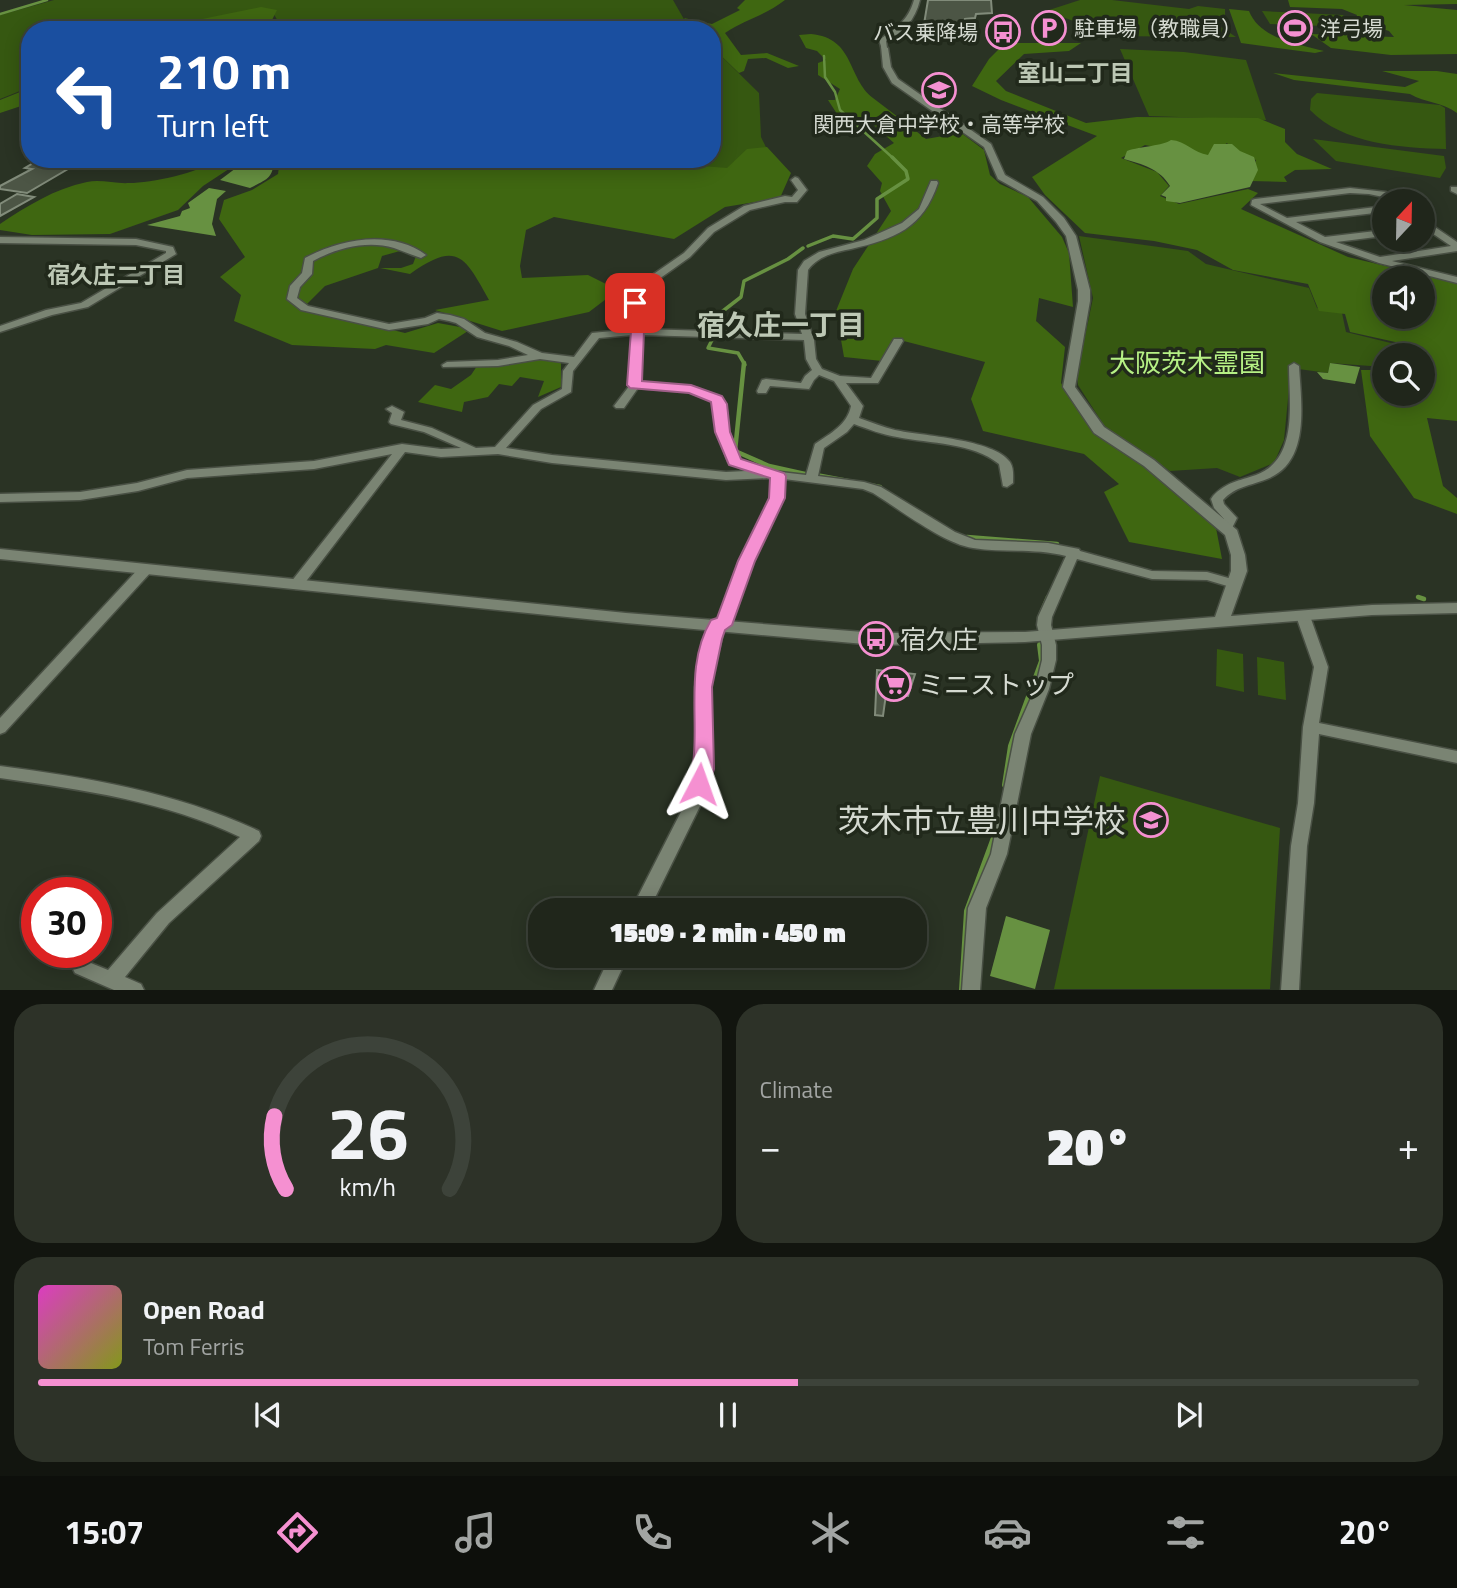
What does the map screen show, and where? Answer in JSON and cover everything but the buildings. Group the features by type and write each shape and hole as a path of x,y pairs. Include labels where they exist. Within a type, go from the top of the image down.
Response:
{"street":[{"path":"917,0 912,15 901,32 882,40 887,67 895,81 988,146 1000,177 1040,199 1071,236 1084,290 1069,382 1073,395 1092,423 1106,436 1149,463 1227,527 1238,555 1239,571 1221,623"},
{"path":"620,406 635,385 637,331 640,325 632,314 648,282 676,264 711,230 743,210 785,199 794,200 803,190 795,180"},
{"path":"898,341 874,381 838,379 818,371 811,359 800,314 802,278 806,264 847,245 863,243 894,231 918,216 928,201 934,183"},
{"path":"1372,191 1255,202 1255,205 1323,240 1379,260 1456,279"},
{"path":"1285,221 1372,210"},
{"path":"1435,233 1457,247"},
{"path":"1323,240 1372,234"},
{"path":"0,240 136,242 170,249 171,254 84,306 50,312 0,329"},
{"path":"421,255 392,244 378,242 322,253 308,260 307,274 295,286 292,299 305,308 389,327 428,321 438,316 456,319 481,335 513,344 540,356"},
{"path":"1379,260 1457,247"},
{"path":"498,450 537,407 567,390 568,371 596,335 694,330 754,337 806,337"},
{"path":"447,365 498,363 540,356 575,360"},
{"path":"1227,527 1231,518 1218,505 1217,499 1228,487 1270,473 1289,454 1292,441 1294,366"},
{"path":"762,391 766,382 805,387 809,378 818,371"},
{"path":"811,479 819,446 841,432 857,406 838,379"},
{"path":"635,385 691,389 716,399 720,404 723,432 734,461 778,476 871,488 950,535 973,544 1042,546 1074,552 1152,575 1207,576 1234,584"},
{"path":"392,409 398,412 395,422 428,430 479,450"},
{"path":"851,419 881,430 946,441 997,457 1007,468 1006,483"},
{"path":"0,498 80,496 138,487 187,474 314,465 402,449 441,453 498,450 552,459 726,476 763,473"},
{"path":"296,585 402,449"},
{"path":"646,898 695,800 704,769 702,687 720,624 746,561 777,498 778,476"},
{"path":"971,989 977,908 999,854 1023,734 1046,676 1049,660 1044,625 1048,608 1065,578 1074,552"},
{"path":"0,554 626,618 876,639 1047,635 1371,611 1457,608"},
{"path":"0,728 146,569"},
{"path":"1290,989 1299,846 1306,803 1311,727 1321,667 1303,616"},
{"path":"1311,727 1457,757"},
{"path":"0,772 97,785 166,801 229,823 253,836 163,918 111,980"},
{"path":"83,968 135,989"},
{"path":"603,989 613,968"}],"green space":[{"path":"54,0 673,0 685,21 278,21 272,11 218,21 21,21 21,91 0,99 0,15"},
{"path":"1080,0 1112,0 1189,9 1198,6 1225,9 1225,21 1218,25 1236,37 1098,36 1086,31 1079,23 1046,11"},
{"path":"1262,11 1343,15 1351,27 1270,24"},
{"path":"1120,49 1184,52 1246,60 1266,120 1149,116"},
{"path":"721,56 759,93 761,137 783,182 650,168 721,168"},
{"path":"1317,93 1440,105 1445,108 1446,149 1373,142 1339,130 1310,110 1311,99"},
{"path":"1313,139 1444,156 1446,168 1440,178 1336,161"},
{"name":"大阪茨木霊園","path":"1079,236 1188,251 1206,264 1309,288 1317,308 1342,313 1346,332 1391,343 1372,343 1372,366 1330,363 1328,373 1291,368 1284,440 1274,463 1240,477 1217,468 1170,471 1105,427 1078,385 1077,375 1093,298"},
{"path":"1217,649 1243,654 1244,692 1216,686"},
{"path":"1257,657 1284,662 1286,700 1258,695"},
{"path":"1100,776 1280,828 1270,989 1054,989"}],"shaded area":[{"path":"745,0 785,0 725,33 741,55 767,53 799,66 788,68 766,58 748,59 744,71 739,73 721,56 721,21 718,21 740,10 737,8"},
{"path":"1288,0 1457,0 1457,4 1404,5 1457,10 1457,54 1391,55 1331,48 1311,34 1394,37 1389,31 1355,20 1357,15 1342,9 1290,7"},
{"path":"261,7 277,10 270,21 192,21"},
{"path":"1229,9 1249,11 1262,28 1281,39 1324,51 1315,53 1241,43"},
{"path":"811,34 836,43 849,60 865,90 926,139 943,136 956,129 984,150 990,175 1000,184 1028,197 1062,237 1069,253 1073,307 1039,298 1036,321 1065,347 1061,383 1094,432 1166,479 1216,528 1222,559 1129,542 1104,492 1119,484 1084,454 983,431 971,399 985,362 896,339 882,361 844,357 836,311 853,269 891,211 880,191 882,183 867,166 875,154 894,143 868,120 843,123 828,100 835,100 840,89 818,75 818,63 826,60 817,51 806,48 799,35"},
{"path":"1005,43 1081,43 1069,51 1024,54 996,81 1006,91 1086,123 1137,117 1258,118 1285,129 1285,142 1297,154 1332,169 1295,170 1284,177 1287,182 1250,181 1256,160 1233,151 1227,143 1208,157 1145,145 1121,158 1157,172 1169,186 1160,196 1179,204 1248,189 1258,193 1241,209 1348,257 1386,266 1372,266 1372,329 1435,329 1435,278 1457,283 1457,421 1427,418 1443,486 1457,498 1457,514 1414,498 1370,436 1361,370 1372,370 1372,406 1435,406 1435,343 1400,343 1350,332 1345,314 1319,311 1308,284 1233,270 1197,250 1154,241 1085,233 1045,195 1032,177 1097,136 1001,100 972,86 989,59"},
{"path":"1382,71 1437,71 1457,74 1457,113 1410,94 1294,80 1273,73 1405,87 1419,81"},
{"path":"21,92 21,106 0,113 0,100"},
{"path":"1171,140 1208,155 1214,144 1232,144 1254,157 1258,170 1250,187 1180,203 1166,201 1166,197 1161,195 1170,186 1161,175 1144,165 1124,159 1127,151"},
{"path":"767,147 791,173 780,198 725,207 674,239 554,217 526,230 520,266 522,278 588,275 618,290 589,312 502,331 435,310 489,300 473,272 458,258 439,258 410,274 380,268 401,268 413,264 416,256 400,251 382,256 378,268 325,286 303,308 405,333 438,323 471,329 434,353 386,345 375,349 292,345 234,321 241,295 220,277 245,257 219,219 224,200 252,190 278,174 279,168 727,168 747,149"},
{"path":"230,168 203,186 178,210 110,234 32,235 0,230 0,224 20,211 75,185 92,181 150,181 199,169"},
{"path":"236,168 272,168 265,180 250,188 220,180"},
{"path":"209,188 226,191 217,199 212,224 216,236 147,225 180,216 182,211 190,208 188,203"},
{"path":"534,358 561,363 561,387 538,397 544,381 520,377 512,386 499,384 488,397 464,402 462,412 418,402 435,385 451,389 471,375 477,366"},
{"path":"1330,363 1360,367 1355,384 1323,379 1317,372 1328,373"},
{"path":"1006,916 1050,930 1035,989 990,976"}],"waterway":[{"path":"0,14 47,0"},
{"path":"824,56 825,77 835,92 840,110 894,159"},
{"path":"808,246 833,236 853,239 877,218 877,199 908,179 906,171 894,159"},
{"path":"717,331 719,314 741,297 744,281 788,259 803,248"},
{"path":"715,334 708,348 738,353 744,363"},
{"path":"744,363 735,451 769,466 805,474"},
{"path":"816,475 880,487"},
{"path":"967,537 1057,544"},
{"path":"1039,618 1048,597"},
{"path":"1418,597 1424,599"},
{"path":"1005,785 1011,746 1042,661 1040,645"},
{"path":"962,990 967,911 995,835"}],"place":[{"name":"駐車場（教職員）","path":"1049,28"},
{"name":"洋弓場","path":"1295,28"},
{"name":"バス乗降場","path":"1003,32"},
{"name":"関西大倉中学校・高等学校","path":"939,90"},
{"name":"宿久庄","path":"876,639"},
{"name":"ミニストップ","path":"894,684"},
{"name":"茨木市立豊川中学校","path":"1151,820"}],"district":[{"name":"室山二丁目","path":"1075,72"},
{"name":"宿久庄二丁目","path":"116,274"},
{"name":"宿久庄一丁目","path":"781,324"}],"route":[{"path":"635,303 632,314 640,328 637,331 635,385 691,389 716,399 720,404 723,432 734,461 778,476 777,498 746,561 723,625 718,624 713,639 702,687 701,742 704,769 699,784"}]}
